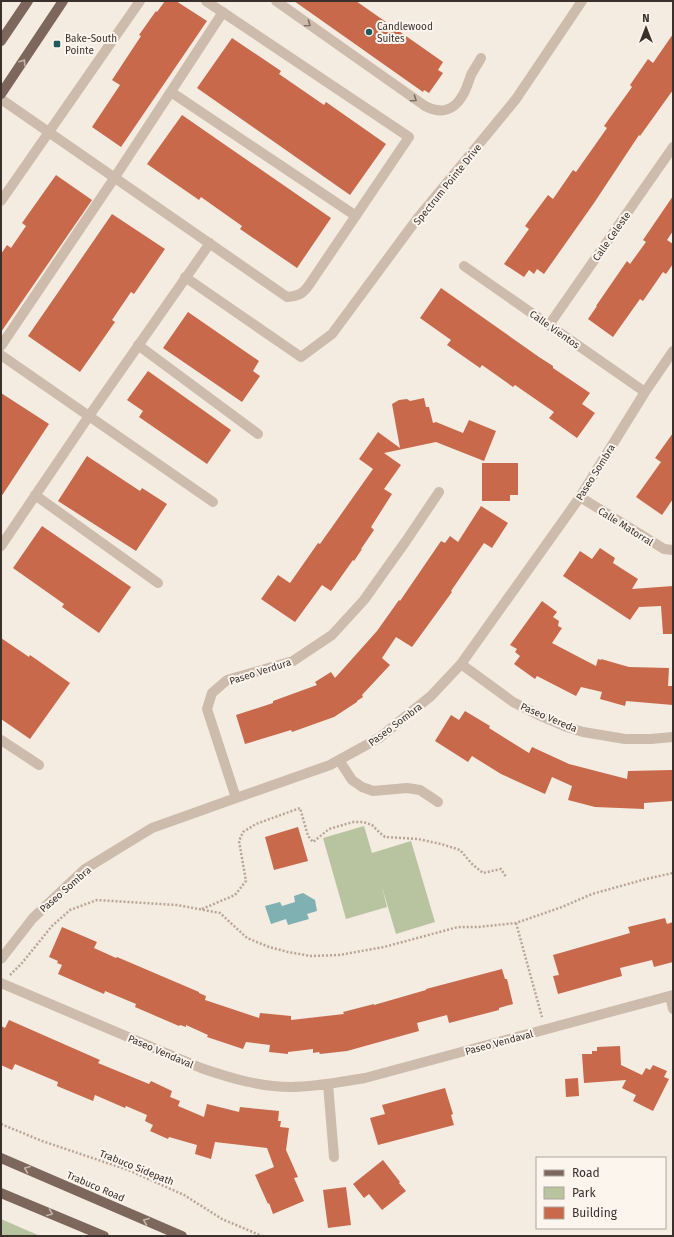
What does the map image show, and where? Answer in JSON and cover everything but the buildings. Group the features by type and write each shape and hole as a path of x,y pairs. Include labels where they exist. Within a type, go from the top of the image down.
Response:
{"main road":[{"path":"1,41 28,1"},
{"path":"1,94 63,1"},
{"name":"Trabuco Road","path":"1,1158 182,1236"},
{"path":"1,1193 104,1236"}],"street":[{"path":"1,201 140,1"},
{"path":"1,98 287,297 297,296 304,292 410,138 206,1"},
{"path":"276,1 425,106 438,111 451,108 459,102 481,58"},
{"name":"Spectrum Pointe Drive","path":"185,277 301,357 332,334 417,220 516,99 582,1"},
{"path":"1,346 115,177 223,12"},
{"path":"171,92 356,216"},
{"name":"Calle Celeste","path":"549,325 673,147"},
{"path":"1,546 89,416 210,243"},
{"name":"Calle Vientos","path":"464,266 645,392"},
{"path":"138,345 258,434"},
{"name":"Paseo Sombra","path":"1,959 33,918 85,869 152,828 330,765 379,738 431,696 461,664 580,497 645,392 673,351"},
{"path":"1,355 213,502"},
{"name":"Paseo Verdura","path":"236,798 207,709 212,693 227,680 293,661 332,635 364,600 439,492"},
{"path":"35,495 158,583"},
{"name":"Calle Matorral","path":"580,497 664,549 673,550"},
{"name":"Paseo Vereda","path":"461,664 513,702 564,726 584,732 625,739 673,737"},
{"path":"1,740 38,765"},
{"path":"339,760 352,780 362,787 373,791 407,788 420,790 438,802"},
{"name":"Paseo Vendaval","path":"1,983 201,1068 227,1077 259,1084 290,1087 328,1084 365,1078 671,995 673,1009"},
{"path":"328,1084 334,1157"}],"path":[{"path":"201,910 235,895 246,881 239,841 242,832 256,824 300,808 308,836 314,842 329,829 353,822 363,822 372,825 385,836 418,839 460,850 472,864 483,873 501,868 506,877"},
{"path":"1,983 22,963 52,926 70,910 97,900 176,905 220,913 247,938 269,947 311,956 339,955 384,948 458,928 478,928 516,923 562,907 592,894 646,879 673,874"},
{"path":"516,923 546,1029"},
{"name":"Trabuco Sidepath","path":"1,1124 42,1141 128,1170 184,1195 222,1219 262,1236"}],"green space":[{"path":"364,826 372,853 411,841 435,922 396,934 382,887 387,907 346,919 323,838"},
{"path":"1,1219 40,1236 1,1236"}],"water":[{"path":"303,893 315,900 317,911 307,914 309,919 288,925 286,919 271,924 265,906 280,902 282,906 295,902 294,896"}],"place":[{"name":"Candlewood Suites","path":"369,32"},
{"name":"Bake-South Pointe","path":"57,44"}]}
